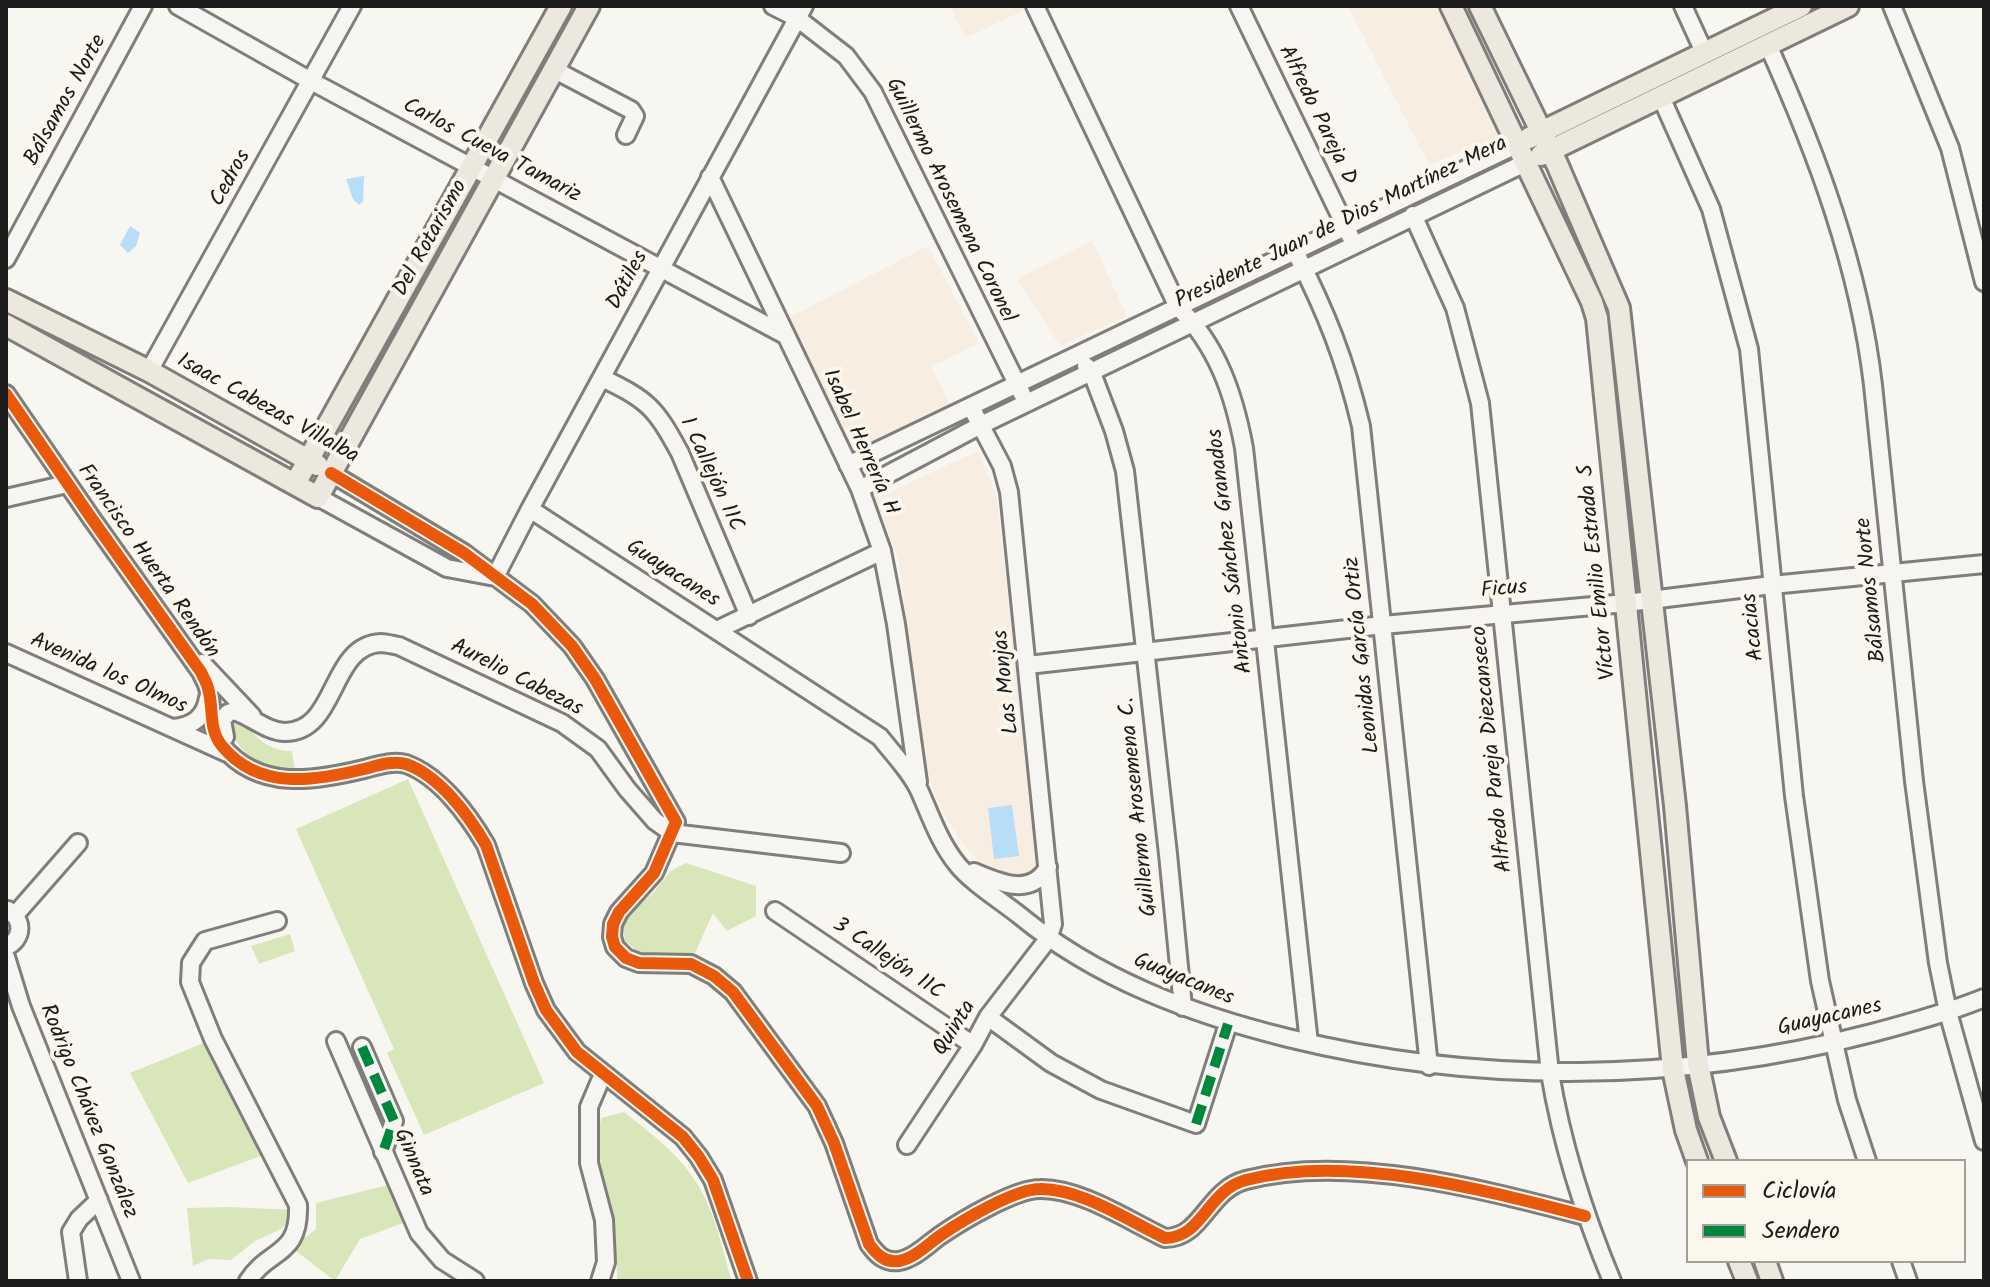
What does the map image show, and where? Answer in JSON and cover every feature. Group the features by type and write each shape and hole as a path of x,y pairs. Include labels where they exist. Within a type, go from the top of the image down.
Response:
{"main road":[{"name":"Del Rotarismo","path":"295,484 561,6"},
{"name":"Del Rotarismo","path":"318,497 589,6"},
{"path":"1451,6 1463,30 1481,45 1533,145"},
{"name":"Víctor Emilio Estrada S","path":"1480,6 1597,318 1673,1069 1686,1130 1696,1159"},
{"name":"Presidente Juan de Dios Martínez Mera","path":"1533,145 1801,6"},
{"name":"Presidente Juan de Dios Martínez Mera","path":"1533,145 1661,97 1848,6"},
{"name":"Víctor Emilio Estrada S","path":"1533,145 1619,308 1675,806 1698,1064 1709,1117 1725,1159"},
{"name":"Isaac Cabezas Villalba","path":"6,300 149,371 331,473"},
{"name":"Isaac Cabezas Villalba","path":"6,325 318,497"},
{"path":"1601,374 1626,372"},
{"path":"1648,807 1675,806"}],"street":[{"name":"Bálsamos Norte","path":"6,259 143,6"},
{"name":"Carlos Cueva Tamariz","path":"178,6 311,81 785,335"},
{"name":"Cedros","path":"149,371 352,6"},
{"name":"Guillermo Arosemena Coronel","path":"773,6 800,12 846,56 873,92 1026,404"},
{"name":"Antonio Sánchez Granados","path":"1035,6 1178,307 1193,322 1215,354 1237,409 1244,448 1309,1043"},
{"name":"Alfredo Pareja D","path":"1239,6 1355,245"},
{"path":"1683,6 1705,54"},
{"path":"1892,6 1950,148 1984,282"},
{"name":"Dátiles","path":"495,577 800,12"},
{"name":"Bálsamos Norte","path":"1768,45 1823,176 1845,246 1871,361 1914,781 1938,963 1948,1012 1984,1141"},
{"path":"553,69 631,110 635,116 626,135"},
{"name":"Acacias","path":"1661,97 1711,209 1749,349 1799,827 1820,981 1847,1100 1866,1159"},
{"name":"Presidente Juan de Dios Martínez Mera","path":"848,465 1345,227 1533,145"},
{"name":"Presidente Juan de Dios Martínez Mera","path":"860,489 981,425 1355,245 1533,145"},
{"name":"Isabel Herrería H","path":"710,177 860,489 882,551 920,792"},
{"name":"Alfredo Pareja Diezcanseco","path":"1413,215 1455,308 1480,403 1550,1073 1559,1120 1585,1216 1612,1281"},
{"name":"Leonidas García Ortiz","path":"1295,251 1327,317 1347,370 1361,426 1429,1066"},
{"path":"1077,356 1092,373 1125,471 1145,650"},
{"name":"1 Callejón 11C","path":"602,378 633,393 652,407 667,429 749,616"},
{"name":"Francisco Huerta Rendón","path":"6,394 201,672 208,688 213,730 223,748 235,758"},
{"path":"971,407 981,425"},
{"name":"Las Monjas","path":"981,425 1002,466 1009,492 1053,924 1048,939"},
{"name":"Isaac Cabezas Villalba","path":"331,473 464,553 532,604 572,646 588,668 676,822 672,833"},
{"path":"6,498 67,484"},
{"name":"Isaac Cabezas Villalba","path":"318,497 447,568 495,577"},
{"name":"Guayacanes","path":"530,509 880,737 920,792 928,815 957,865 1048,939 1094,968 1228,1024 1429,1066 1550,1073 1673,1069 1732,1062 1835,1043 1948,1012 1984,998"},
{"path":"717,630 882,551"},
{"name":"Ficus","path":"1028,665 1145,650 1984,564"},
{"path":"174,633 260,721"},
{"name":"Aurelio Cabezas","path":"235,758 222,725 224,717 234,711 278,731 296,731 305,727 322,709 350,658 366,647 379,643 399,646 562,723 598,749 655,821 672,833"},
{"name":"Guillermo Arosemena C.","path":"1145,650 1183,1007"},
{"name":"Avenida los Olmos","path":"6,653 235,758"},
{"path":"173,728 199,719 207,704 208,688"},
{"path":"880,737 890,735 897,727 907,706"},
{"path":"235,758 249,767 288,780 319,780 395,763 406,764 447,793 475,826 486,845 546,1010 577,1052 683,1137 699,1157 713,1180 748,1281"},
{"path":"841,853 672,833 654,873 619,912 613,924 615,947 626,958 639,963 691,964 714,976 733,992 817,1106 834,1143 869,1244 881,1258 888,1261 904,1259 943,1233 1011,1196 1037,1189 1073,1193 1165,1238 1179,1238 1190,1232 1217,1196 1242,1181 1292,1173 1372,1174 1458,1185 1585,1216"},
{"path":"6,947 14,943 20,932 10,912 78,843"},
{"path":"957,865 1002,884 1018,886 1037,879 1048,867"},
{"name":"3 Callejón 11C","path":"775,911 973,1045"},
{"path":"248,1281 289,1244 299,1220 298,1205 213,1039 192,991 189,973 194,957 205,941 277,921"},
{"name":"Quinta","path":"907,1145 988,1017 1048,939"},
{"name":"Rodrigo Chávez González","path":"6,957 21,1006 131,1281"},
{"path":"988,1017 1051,1063 1101,1090 1196,1124 1228,1024"},
{"name":"Ginnata","path":"336,1041 419,1233 433,1252 475,1281"},
{"path":"362,1047 394,1121 383,1152"},
{"path":"600,1281 606,1262 604,1220 589,1163 589,1107 603,1074"},
{"path":"78,1281 70,1235 77,1222 99,1200"}],"shaded area":[{"path":"950,6 1022,6 1024,10 965,38"},
{"path":"1348,6 1438,6 1500,136 1429,165"},
{"path":"1092,241 1127,316 1060,346 1017,279"},
{"path":"928,246 979,343 931,367 951,406 854,455 784,320"},
{"path":"978,451 997,497 1037,862 1034,871 1020,875 999,873 981,863 943,814 928,777 898,557 875,499"}],"green space":[{"path":"229,719 243,720 258,738 270,746 292,751 295,770 271,765 243,750 236,742"},
{"path":"408,779 544,1083 424,1135 387,1053 394,1049 296,829"},
{"path":"686,863 756,886 756,916 727,931 713,913 695,953 643,956 625,941 622,918 651,895 671,871"},
{"path":"290,934 295,951 259,964 251,946"},
{"path":"211,1040 269,1153 188,1183 130,1073"},
{"path":"624,1112 669,1149 700,1188 716,1227 732,1281 617,1281 617,1261 599,1137 601,1118"},
{"path":"388,1185 403,1223 360,1239 335,1281 292,1248 316,1229 316,1203"},
{"path":"187,1208 295,1210 295,1218 279,1230 255,1241 231,1260 208,1259 193,1266"}],"water":[{"path":"364,176 363,202 359,205 353,199 346,179"},
{"path":"130,226 140,233 136,246 128,253 120,245"},
{"path":"1012,805 1019,856 994,859 988,808"}],"marked path":[{"path":"1196,1124 1228,1024"},
{"path":"362,1047 394,1121 383,1152"}],"cycle path":[{"path":"6,394 201,672 210,696 215,733 222,746 237,760 253,770 288,779 326,777 390,763 406,764 442,787 462,810 486,845 546,1010 577,1052 683,1137 699,1157 713,1180 748,1281"},
{"path":"331,473 464,553 532,604 572,646 595,679 676,822 654,873 619,912 613,924 615,947 626,958 639,963 691,964 714,976 733,992 817,1106 834,1143 869,1244 882,1257 890,1261 905,1259 989,1206 1017,1194 1040,1189 1088,1200 1165,1238 1178,1236 1197,1222 1233,1185 1286,1173 1328,1171 1416,1178 1585,1216"}]}
